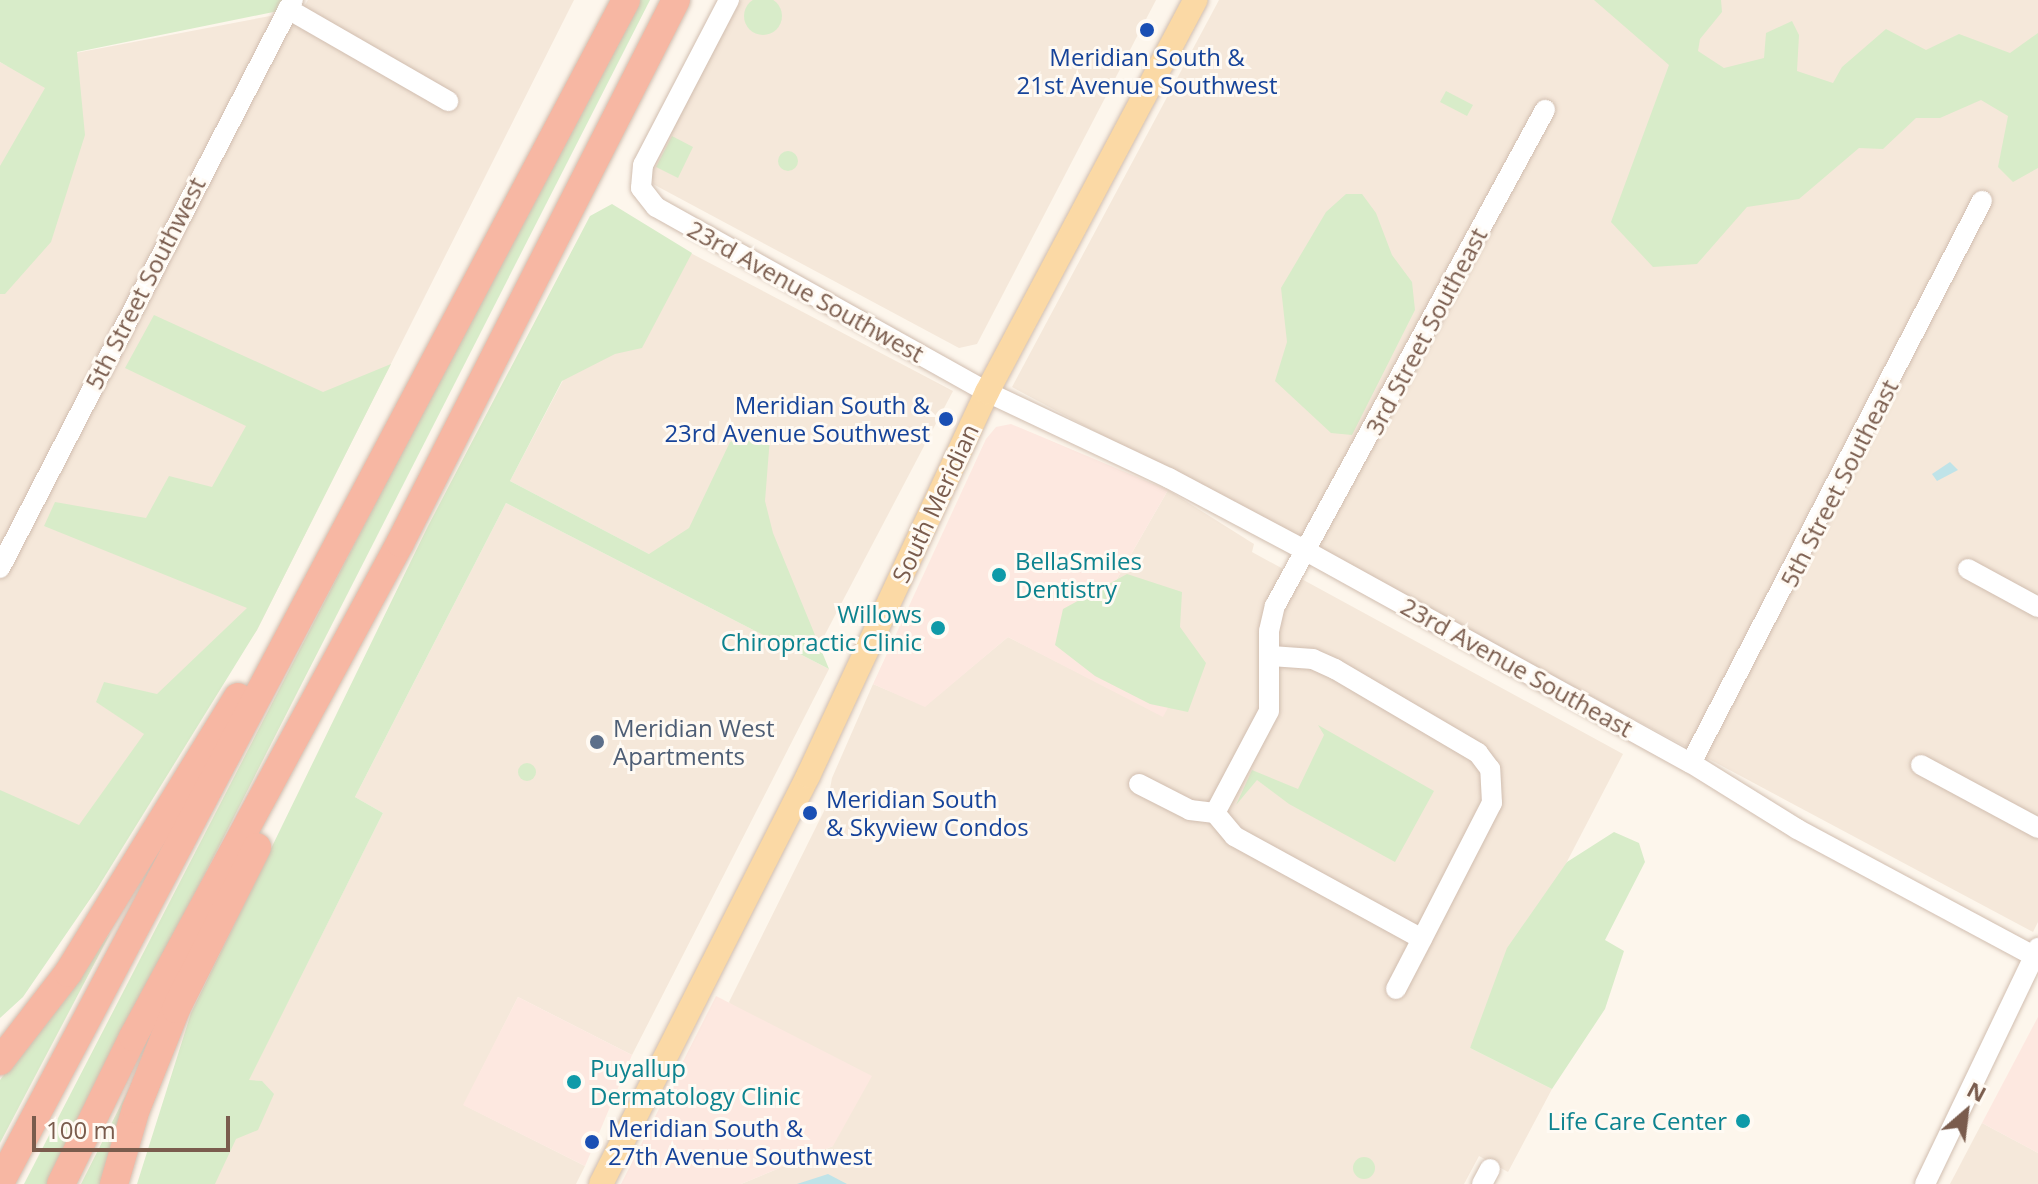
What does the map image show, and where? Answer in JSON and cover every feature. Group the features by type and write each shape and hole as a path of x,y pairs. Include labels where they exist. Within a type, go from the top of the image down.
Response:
{"highway":[{"path":"0,1183 626,0"},
{"path":"114,1184 136,1109 176,1009 400,543 676,0"},
{"path":"0,1061 68,973 352,520"},
{"path":"61,1184 133,1037 400,543"}],"main road":[{"name":"South Meridian","path":"601,1184 808,776 987,392 1195,0"}],"street":[{"name":"23rd Avenue Southwest","path":"729,0 640,177 644,193 656,207 987,392"},
{"path":"290,4 448,101"},
{"name":"5th Street Southwest","path":"0,568 290,4"},
{"name":"3rd Street Southeast","path":"1215,813 1269,711 1271,618 1545,110"},
{"name":"5th Street Southeast","path":"1691,763 1982,201"},
{"name":"23rd Avenue Southeast","path":"987,392 1169,478 1308,552 1691,763 1797,829 2037,954"},
{"path":"1968,569 2038,607"},
{"path":"1271,656 1313,659 1335,669 1478,753 1490,769 1492,803 1396,989"},
{"path":"1921,765 2038,828"},
{"path":"1139,784 1190,810 1215,813 1234,836 1422,939"},
{"path":"1925,1184 2037,954"}],"shaded area":[{"path":"308,0 574,0 257,630 0,998 0,62 7,66 302,10"},
{"path":"741,0 1156,0 977,344 959,348 653,184 649,170"},
{"path":"1219,0 2038,0 2038,922 2033,932 1012,387"},
{"path":"643,228 953,391 820,644 510,481"},
{"path":"1011,424 1168,490 1106,598 1196,654 1163,717 1008,637 925,707 873,684 986,439 996,427"},
{"path":"1168,490 1254,544 1252,552 1623,754 1470,1048 1552,1089 1508,1172 1479,1156 1464,1184 741,1184 833,1146 729,1002 827,805 832,778 873,684 925,706 1008,637 1163,716 1106,598"},
{"path":"506,503 829,669 632,1055 518,997 464,1105 585,1166 576,1184 196,1184 383,813 355,797"},
{"path":"716,996 872,1076 833,1146 741,1184 621,1184"},
{"path":"518,997 632,1055 585,1166 463,1105"},
{"path":"2038,1017 2038,1153 1982,1123"},
{"path":"1982,1123 2038,1153 2038,1184 1950,1184"}],"green space":[{"path":"763,-3 777,2 782,16 777,30 763,35 749,30 744,16 749,2"},
{"path":"0,0 293,0 288,9 77,52 85,135 51,242 5,294 0,294 0,166 45,88 0,62"},
{"path":"635,0 650,0 47,1184 24,1184"},
{"path":"1594,0 1721,0 1722,12 1700,39 1698,51 1724,68 1764,58 1766,33 1792,21 1799,35 1797,71 1833,83 1842,67 1886,29 1926,50 1959,34 2010,53 2038,33 2038,168 2013,182 1998,167 2008,116 1981,100 1940,118 1916,118 1883,149 1859,148 1799,199 1747,207 1697,264 1653,267 1611,222 1669,65"},
{"path":"1446,91 1473,105 1467,116 1440,102"},
{"path":"672,136 693,147 678,178 656,167"},
{"path":"784,151 792,151 798,161 792,171 784,171 778,165 778,157"},
{"path":"1346,194 1362,194 1376,213 1392,255 1412,282 1415,310 1352,435 1331,433 1275,381 1287,342 1281,288 1326,212"},
{"path":"612,204 692,253 642,348 615,354 562,381 510,481 649,554 689,528 730,442 761,429 770,437 765,501 773,533 829,669 506,503 355,797 383,813 249,1080 262,1081 274,1094 258,1130 236,1139 215,1184 137,1184 191,1013 428,526 590,216"},
{"path":"154,315 323,392 391,364 257,630 97,889 23,997 0,1018 0,790 79,825 144,734 96,702 104,682 157,694 247,608 44,526 55,502 146,518 169,476 212,487 246,426 125,368"},
{"path":"1127,574 1182,592 1180,627 1206,663 1188,712 1150,704 1095,676 1055,645 1063,609"},
{"path":"1318,725 1434,791 1395,862 1289,804 1257,780 1236,805 1252,770 1298,789 1324,735"},
{"path":"523,763 531,763 536,772 534,779 523,781 518,776 518,768"},
{"path":"1614,832 1639,843 1645,862 1605,940 1624,951 1605,1009 1552,1089 1470,1048 1507,948 1567,862"},
{"path":"111,932 0,1143 0,1080"},
{"path":"159,1029 105,1184 81,1184"},
{"path":"1364,1157 1372,1160 1375,1168 1372,1176 1364,1179 1356,1176 1353,1168 1356,1160"}],"water":[{"path":"1950,462 1958,470 1937,481 1932,474"},
{"path":"828,1174 847,1184 797,1184"}],"place":[{"name":"Meridian South & 21st Avenue Southwest","path":"1147,30"},
{"name":"Meridian South & 23rd Avenue Southwest","path":"946,419"},
{"name":"BellaSmiles Dentistry","path":"999,575"},
{"name":"Willows Chiropractic Clinic","path":"938,628"},
{"name":"Meridian West Apartments","path":"597,742"},
{"name":"Meridian South & Skyview Condos","path":"810,813"},
{"name":"Puyallup Dermatology Clinic","path":"574,1082"},
{"name":"Life Care Center","path":"1743,1121"},
{"name":"Meridian South & 27th Avenue Southwest","path":"592,1142"}]}
